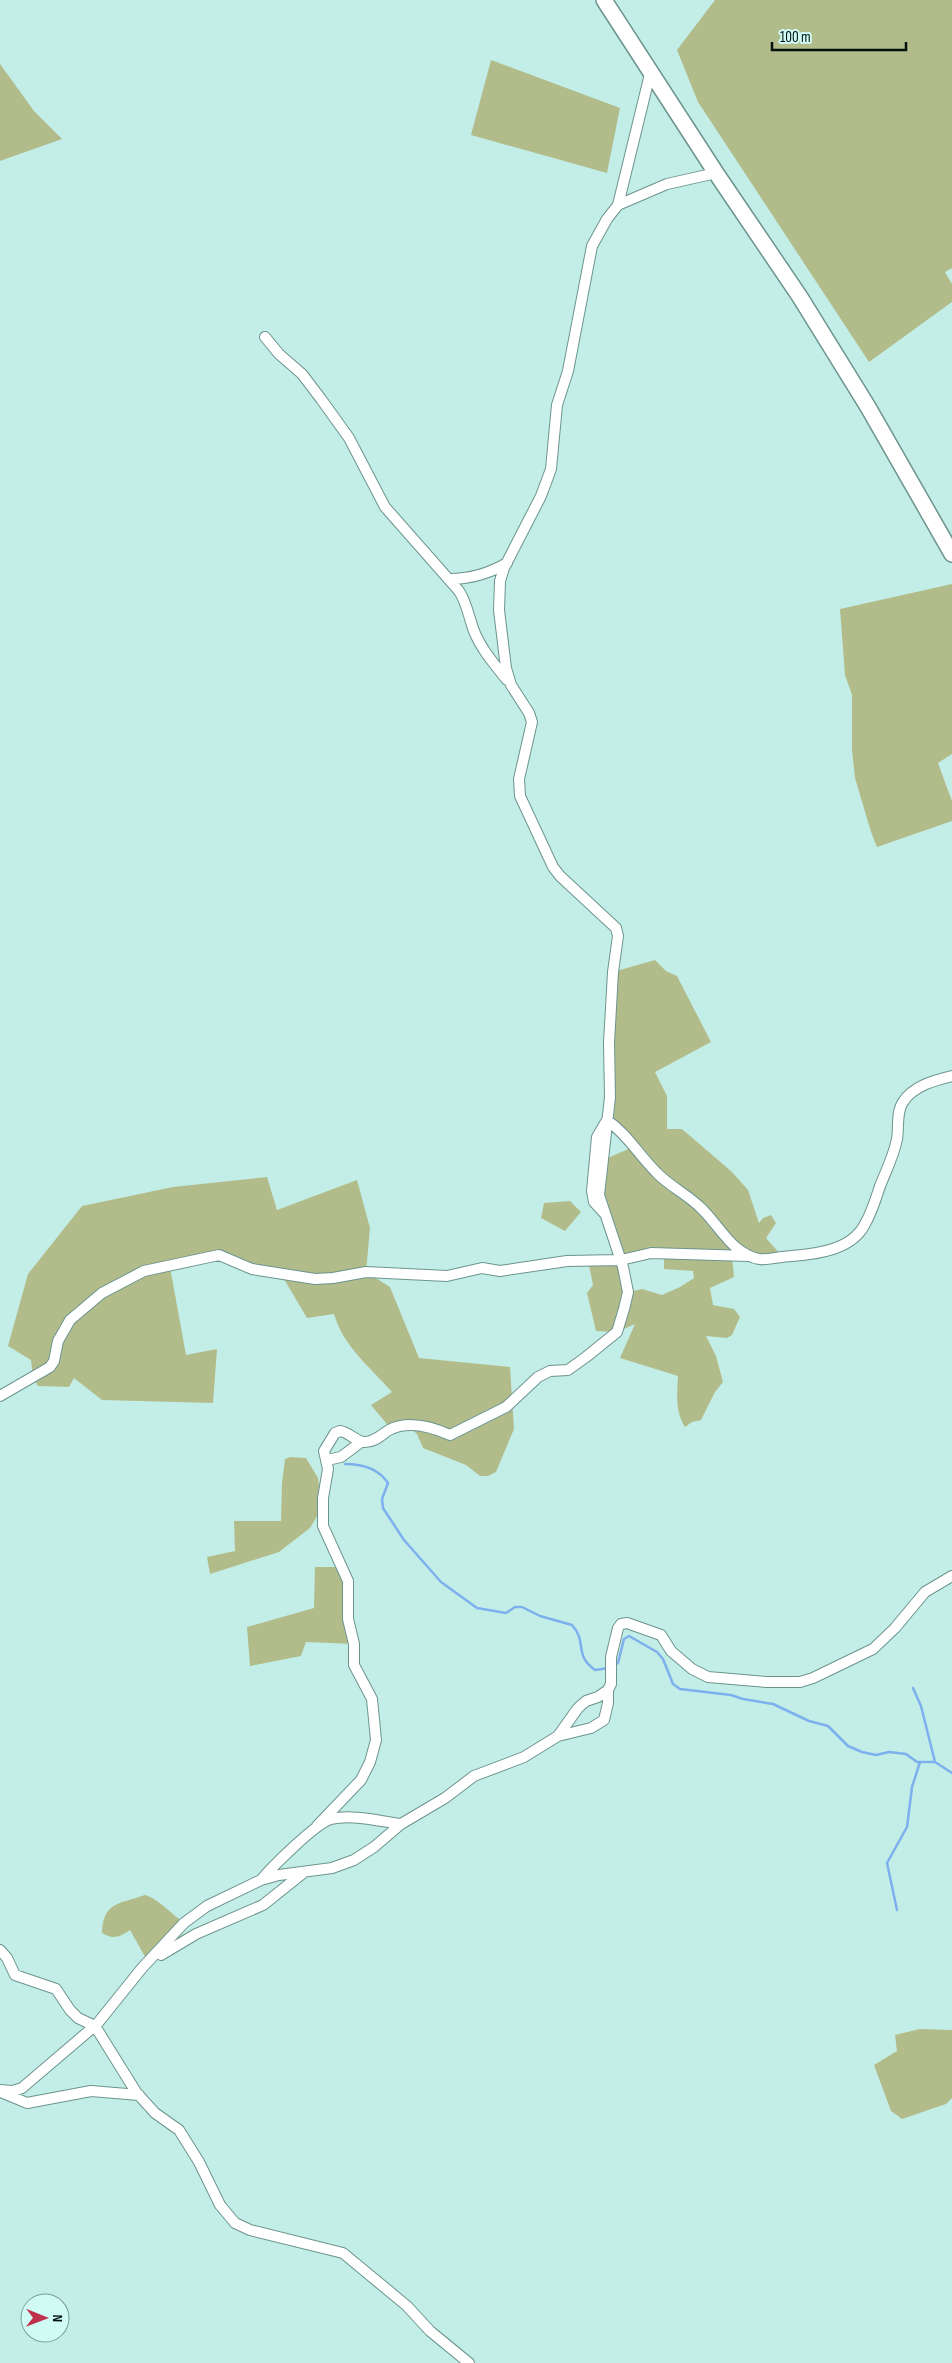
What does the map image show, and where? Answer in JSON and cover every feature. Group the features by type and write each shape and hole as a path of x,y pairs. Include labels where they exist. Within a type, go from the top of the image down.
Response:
{"main road":[{"path":"604,0 650,74 800,297 868,407 952,554"}],"street":[{"path":"511,685 506,668 499,610 500,582 507,563 541,496 551,469 558,405 568,371 592,246 607,219 618,205 650,74"},
{"path":"618,205 667,184 716,173"},
{"path":"265,337 279,354 302,374 321,398 349,438 385,507 449,579 464,599 474,631 487,654 511,685 532,722 519,779 522,804 556,872 616,928 618,936 612,980 609,1043 610,1097 599,1195 621,1260 628,1292 617,1332 568,1370 550,1371 538,1377 506,1407 450,1435 424,1425 391,1429 378,1438 361,1442 341,1457 327,1460"},
{"path":"449,579 461,579 489,572 507,563"},
{"path":"607,1120 624,1132 634,1148 670,1185 696,1203 736,1248 759,1260 772,1260 782,1256 815,1254 831,1250 849,1240 864,1226 871,1212 897,1140 899,1113 903,1102 917,1089 932,1081 952,1076"},
{"path":"0,1396 50,1367 54,1361 58,1341 70,1320 102,1293 123,1281 155,1268 219,1255 252,1269 315,1278 333,1278 366,1272 447,1276 482,1268 500,1271 567,1260 621,1260 651,1253 749,1256"},
{"path":"261,1880 361,1780 370,1762 376,1740 372,1699 354,1665 354,1644 348,1620 348,1581 323,1526 322,1498 328,1469 324,1451 340,1431 347,1432 361,1442"},
{"path":"0,2091 13,2091 22,2088 94,2026 142,1968 184,1924 207,1906 261,1880 332,1868 354,1860 374,1847 401,1824 445,1798 474,1776 524,1757 558,1736 591,1728 604,1720 608,1703 608,1690 611,1684 611,1657 618,1628 622,1624 635,1626 661,1635 671,1651 692,1669 708,1677 766,1682 800,1682 813,1678 873,1649 895,1628 925,1592 952,1576"},
{"path":"558,1736 578,1708 586,1701 598,1697 608,1690"},
{"path":"317,1826 330,1820 344,1818 401,1824"},
{"path":"142,1968 173,1946 196,1934 263,1905 304,1872"},
{"path":"0,1950 8,1958 15,1975 56,1989 70,2010 78,2018 94,2026 139,2095 156,2113 179,2130 199,2162 220,2205 235,2223 250,2230 343,2253 467,2353 471,2363"},
{"path":"0,2091 27,2102 91,2091 139,2095"}],"green space":[{"path":"715,0 952,0 952,268 945,272 952,284 952,302 869,362 698,102 677,50"},
{"path":"491,60 620,108 607,173 471,135"},
{"path":"0,64 34,111 62,139 0,161"},
{"path":"952,584 952,754 938,763 952,801 952,821 877,847 855,778 852,750 852,695 845,675 840,609"},
{"path":"655,960 666,971 677,976 711,1042 655,1072 667,1096 667,1129 682,1129 732,1172 748,1190 759,1223 763,1218 771,1215 776,1223 766,1238 782,1256 762,1266 759,1260 732,1256 734,1277 710,1288 713,1305 734,1309 740,1317 732,1335 727,1338 706,1336 716,1356 723,1382 715,1392 701,1420 692,1422 685,1427 678,1409 678,1376 620,1358 635,1324 617,1332 596,1331 587,1293 593,1285 588,1260 617,1258 603,1208 603,1160 633,1147 607,1120 613,972","holes":["664,1256 664,1269 693,1271 694,1278 662,1295 642,1289 630,1292 623,1261"]},
{"path":"267,1177 277,1210 357,1180 370,1228 366,1272 390,1287 419,1358 510,1367 514,1429 496,1472 488,1476 480,1476 466,1465 423,1448 417,1434 408,1426 391,1429 371,1405 392,1392 351,1346 338,1326 334,1314 307,1318 281,1274 225,1256 170,1267 186,1355 217,1349 213,1403 102,1400 74,1378 69,1387 38,1386 33,1378 31,1360 8,1346 28,1274 82,1206 173,1187"},
{"path":"570,1201 581,1212 565,1231 541,1218 544,1203"},
{"path":"290,1457 306,1458 318,1478 322,1508 310,1528 279,1552 210,1574 207,1557 235,1551 234,1521 281,1521 285,1459"},
{"path":"315,1567 340,1567 354,1644 306,1642 301,1656 250,1666 247,1627 314,1608"},
{"path":"145,1895 160,1903 184,1923 148,1962 130,1930 116,1937 102,1933 105,1915 109,1910 120,1903"},
{"path":"920,2029 952,2030 952,2098 946,2104 902,2119 891,2111 874,2065 897,2051 895,2035"}],"waterway":[{"path":"345,1464 369,1468 384,1478 388,1483 382,1499 383,1508 404,1540 441,1582 477,1608 506,1613 515,1607 522,1607 540,1616 572,1625 577,1631 582,1653 588,1664 595,1670 609,1668"},
{"path":"613,1665 618,1663 624,1639 629,1636 657,1652 663,1659 673,1684 680,1689 731,1695 773,1704 809,1721 828,1726 848,1746 862,1752 876,1755 889,1752 906,1754 917,1762 935,1762 952,1773"},
{"path":"913,1688 921,1706 935,1762"},
{"path":"897,1910 887,1863 907,1827 912,1787 920,1762"}]}
